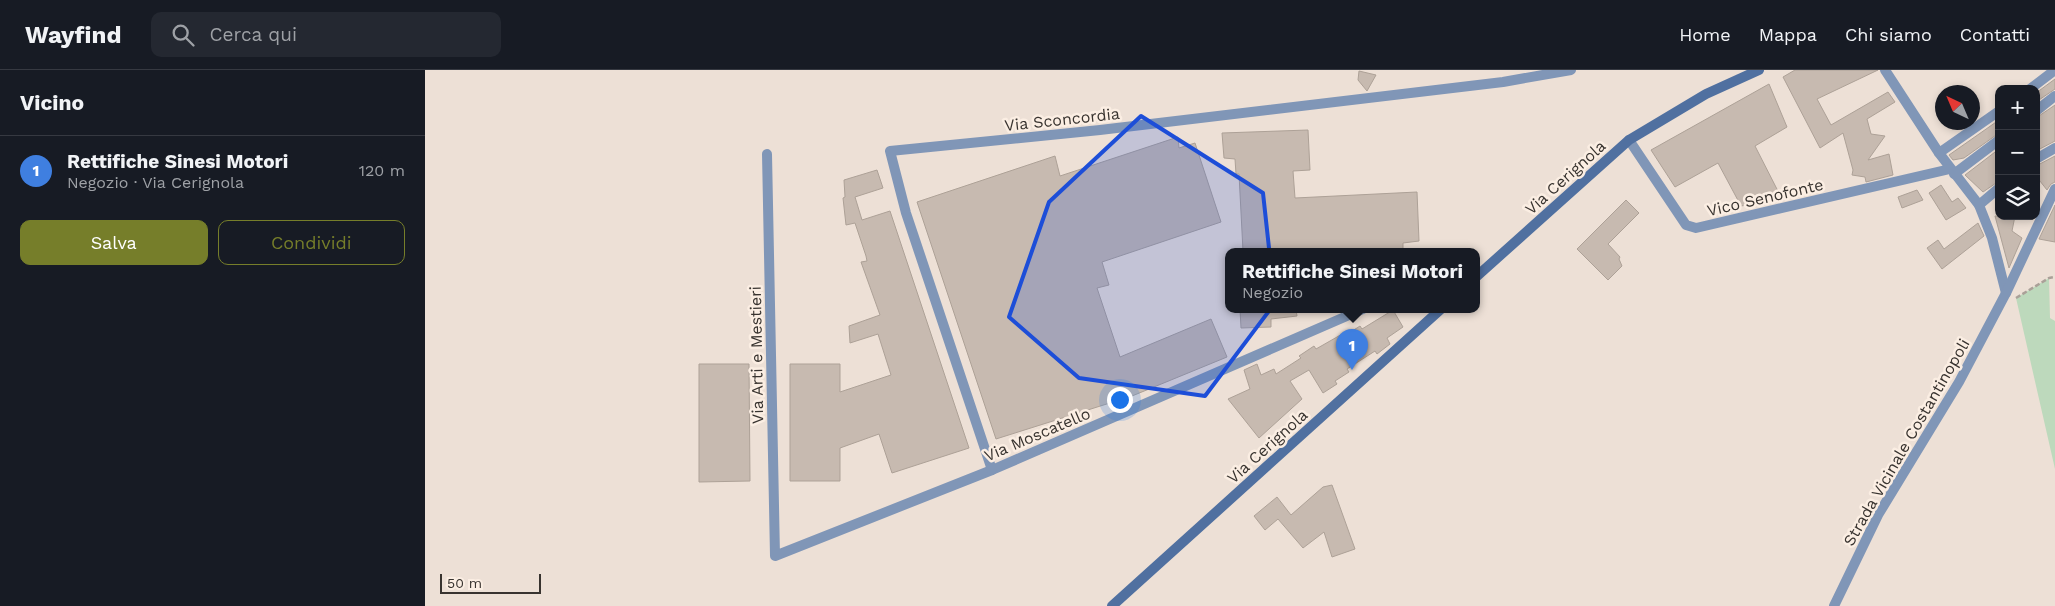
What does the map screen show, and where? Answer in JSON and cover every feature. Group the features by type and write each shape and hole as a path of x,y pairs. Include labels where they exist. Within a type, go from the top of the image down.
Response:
{"street":[{"name":"Via Sconcordia","path":"992,470 906,213 890,151 1100,130 1503,82 1571,70"},
{"name":"Via Cerignola","path":"1480,273 1629,140 1706,94 1759,70"},
{"path":"1885,70 1952,172 1979,205 1992,238 2006,293"},
{"path":"2035,85 2055,70"},
{"path":"2040,108 2055,96"},
{"path":"1939,153 1995,114"},
{"name":"Vico Senofonte","path":"1629,140 1686,225 1696,228 1952,172"},
{"path":"1952,172 1995,143"},
{"path":"2040,157 2055,148"},
{"name":"Via Arti e Mestieri","path":"767,154 775,556"},
{"name":"Strada Vicinale Costantinopoli","path":"1834,606 1879,515 1959,382 2006,293 2055,189"},
{"path":"1979,205 1995,191"},
{"name":"Via Moscatello","path":"775,556 992,470 1354,313"},
{"name":"Via Cerignola","path":"1113,606 1437,313"}],"path":[{"path":"2006,293 2016,298 2049,278 2055,277"}],"highlighted area":[{"path":"1141,116 1263,193 1275,303 1205,396 1079,378 1009,317 1049,202"}],"green space":[{"path":"2049,278 2050,318 2055,321 2055,469 2016,298"}],"building":[{"path":"1795,70 1878,70 1817,99 1831,125 1888,92 1895,102 1867,119 1871,134 1885,136 1868,160 1889,154 1893,175 1866,182 1865,177 1852,175 1853,170 1843,133 1820,148 1783,77"},
{"path":"1359,71 1376,75 1367,91 1358,80"},
{"path":"2055,79 2055,89 2040,99 2040,90"},
{"path":"1769,84 1787,127 1755,146 1782,199 1741,206 1718,163 1675,187 1651,150"},
{"path":"2055,105 2055,141 2040,149 2040,130 2040,115"},
{"path":"1995,123 1995,136 1964,158 1953,160 1949,155"},
{"path":"1308,130 1310,170 1293,171 1295,198 1417,192 1419,241 1403,243 1403,248 1243,248 1239,174 1236,174 1235,159 1224,158 1222,133"},
{"path":"1178,137 1179,148 1195,143 1221,222 1102,262 1109,285 1097,288 1120,357 1211,319 1227,357 1132,396 996,439 917,202 1055,156 1060,176"},
{"path":"1995,152 1995,184 1983,192 1965,175"},
{"path":"2055,156 2055,182 2047,190 2040,181 2040,164"},
{"path":"877,170 883,188 855,197 862,220 890,211 969,448 892,473 879,434 840,448 840,481 790,481 790,364 840,364 840,392 891,375 878,334 850,343 849,326 880,315 861,262 867,261 855,223 846,225 843,198 845,197 844,180"},
{"path":"1941,185 1952,202 1958,198 1966,208 1946,220 1929,193"},
{"path":"1917,190 1923,200 1902,208 1898,197"},
{"path":"1626,200 1639,213 1608,244 1620,257 1622,266 1608,280 1577,249"},
{"path":"2055,205 2055,242 2039,239"},
{"path":"1996,220 2014,220 2012,231 2022,238 2009,268"},
{"path":"1978,223 1984,236 1942,269 1927,248 1938,240 1944,249"},
{"path":"1240,313 1297,313 1297,316 1271,319 1271,327 1241,328"},
{"path":"1388,313 1395,313 1403,327 1387,338 1390,344 1377,354 1375,351 1347,369 1349,372 1335,381 1337,384 1323,393 1309,370 1290,381 1302,399 1259,438 1228,399 1250,389 1244,370 1257,364 1261,375 1274,369 1276,374 1301,358 1299,356 1314,346 1316,349 1360,326 1362,329"},
{"path":"699,364 749,364 750,481 699,482"},
{"path":"1332,485 1355,549 1332,557 1324,532 1303,548 1278,519 1265,530 1254,516 1277,497 1291,515 1323,487"}],"place":[{"name":"Rettifiche Sinesi Motori","path":"1352,370"}]}
